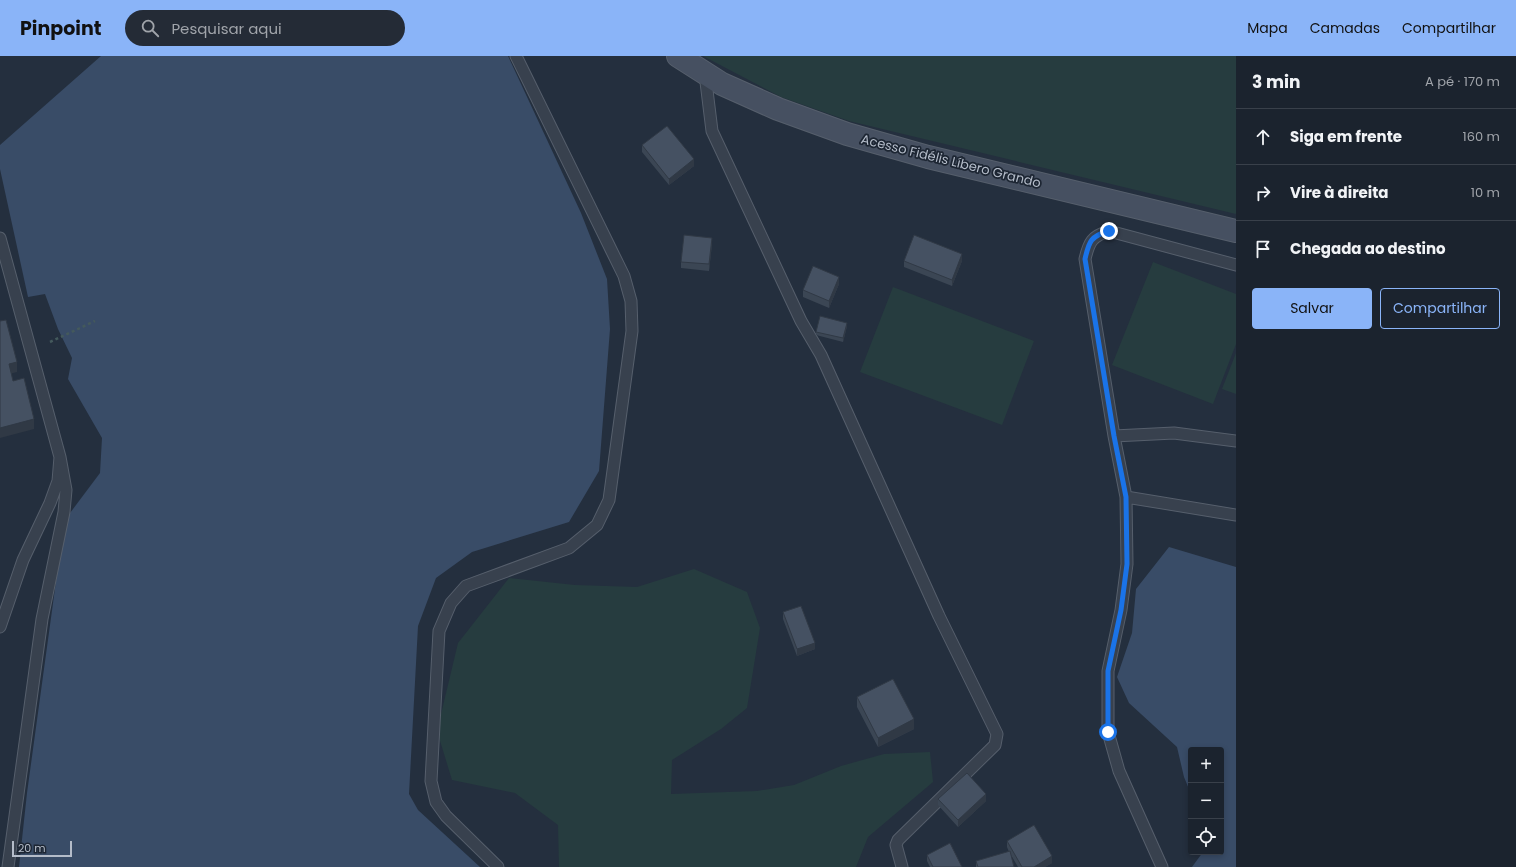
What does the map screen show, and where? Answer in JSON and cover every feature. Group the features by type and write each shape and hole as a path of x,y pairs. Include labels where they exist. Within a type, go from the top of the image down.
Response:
{"street":[{"name":"Acesso Fidélis Líbero Grando","path":"678,56 722,84 778,109 847,134 928,157 1236,230"}],"lane":[{"path":"498,867 446,816 436,802 431,781 439,631 451,603 466,586 569,548 597,524 609,500 632,331 631,301 624,276 516,56"},
{"path":"705,73 712,131 801,321 821,355 939,616 997,734 995,745 898,840 896,844 902,867"},
{"path":"1162,867 1119,772 1108,732 1108,671 1121,610 1127,564 1126,497 1114,436 1085,259 1088,246 1096,235 1109,231 1236,265"},
{"path":"0,238 60,457 66,490 64,512 42,619 8,867"},
{"path":"1114,436 1174,433 1236,441"},
{"path":"0,627 23,560 50,503 58,481 60,457"},
{"path":"1126,497 1236,515"}],"path":[{"path":"50,342 95,320"}],"green space":[{"path":"703,56 1236,56 1236,214 849,121 781,97"},
{"path":"1153,262 1236,294 1236,344 1213,404 1112,365"},
{"path":"893,287 1034,341 1002,425 860,372"},
{"path":"1236,353 1236,394 1222,389"},
{"path":"694,569 747,592 760,628 747,708 721,729 672,760 671,794 757,791 794,785 841,766 884,754 930,752 933,782 868,837 856,867 559,867 558,825 515,793 452,780 437,731 458,643 509,578 575,585 637,587"}],"water":[{"path":"101,56 508,56 581,213 607,279 610,329 599,471 569,522 472,552 436,578 418,626 409,794 418,810 480,867 19,867 27,793 57,574 67,517 100,473 102,438 68,379 72,358 58,329 45,294 28,297 0,169 0,145"},
{"path":"1169,547 1236,567 1236,867 1192,867 1201,855 1224,855 1224,747 1188,747 1188,787 1184,777 1177,747 1129,703 1117,677 1132,633 1136,589"}],"building":[{"path":"667,126 694,159 669,179 642,145"},
{"path":"684,235 712,238 709,264 681,262"},
{"path":"914,235 962,254 952,280 904,261"},
{"path":"813,266 839,277 829,301 803,290"},
{"path":"820,316 847,323 843,338 816,332"},
{"path":"6,320 17,362 9,364 13,381 24,378 34,419 0,428 0,321"},
{"path":"801,606 815,643 797,649 783,612"},
{"path":"893,679 914,719 878,738 857,697"},
{"path":"967,773 986,794 958,820 938,799"},
{"path":"1034,825 1052,856 1034,867 1022,867 1007,841"},
{"path":"950,843 962,867 933,867 927,855"},
{"path":"1010,851 1014,867 978,867 976,861"}],"route":[{"path":"1108,732 1108,671 1121,610 1127,564 1126,497 1114,436 1085,259 1088,246 1096,235 1109,231"}]}
